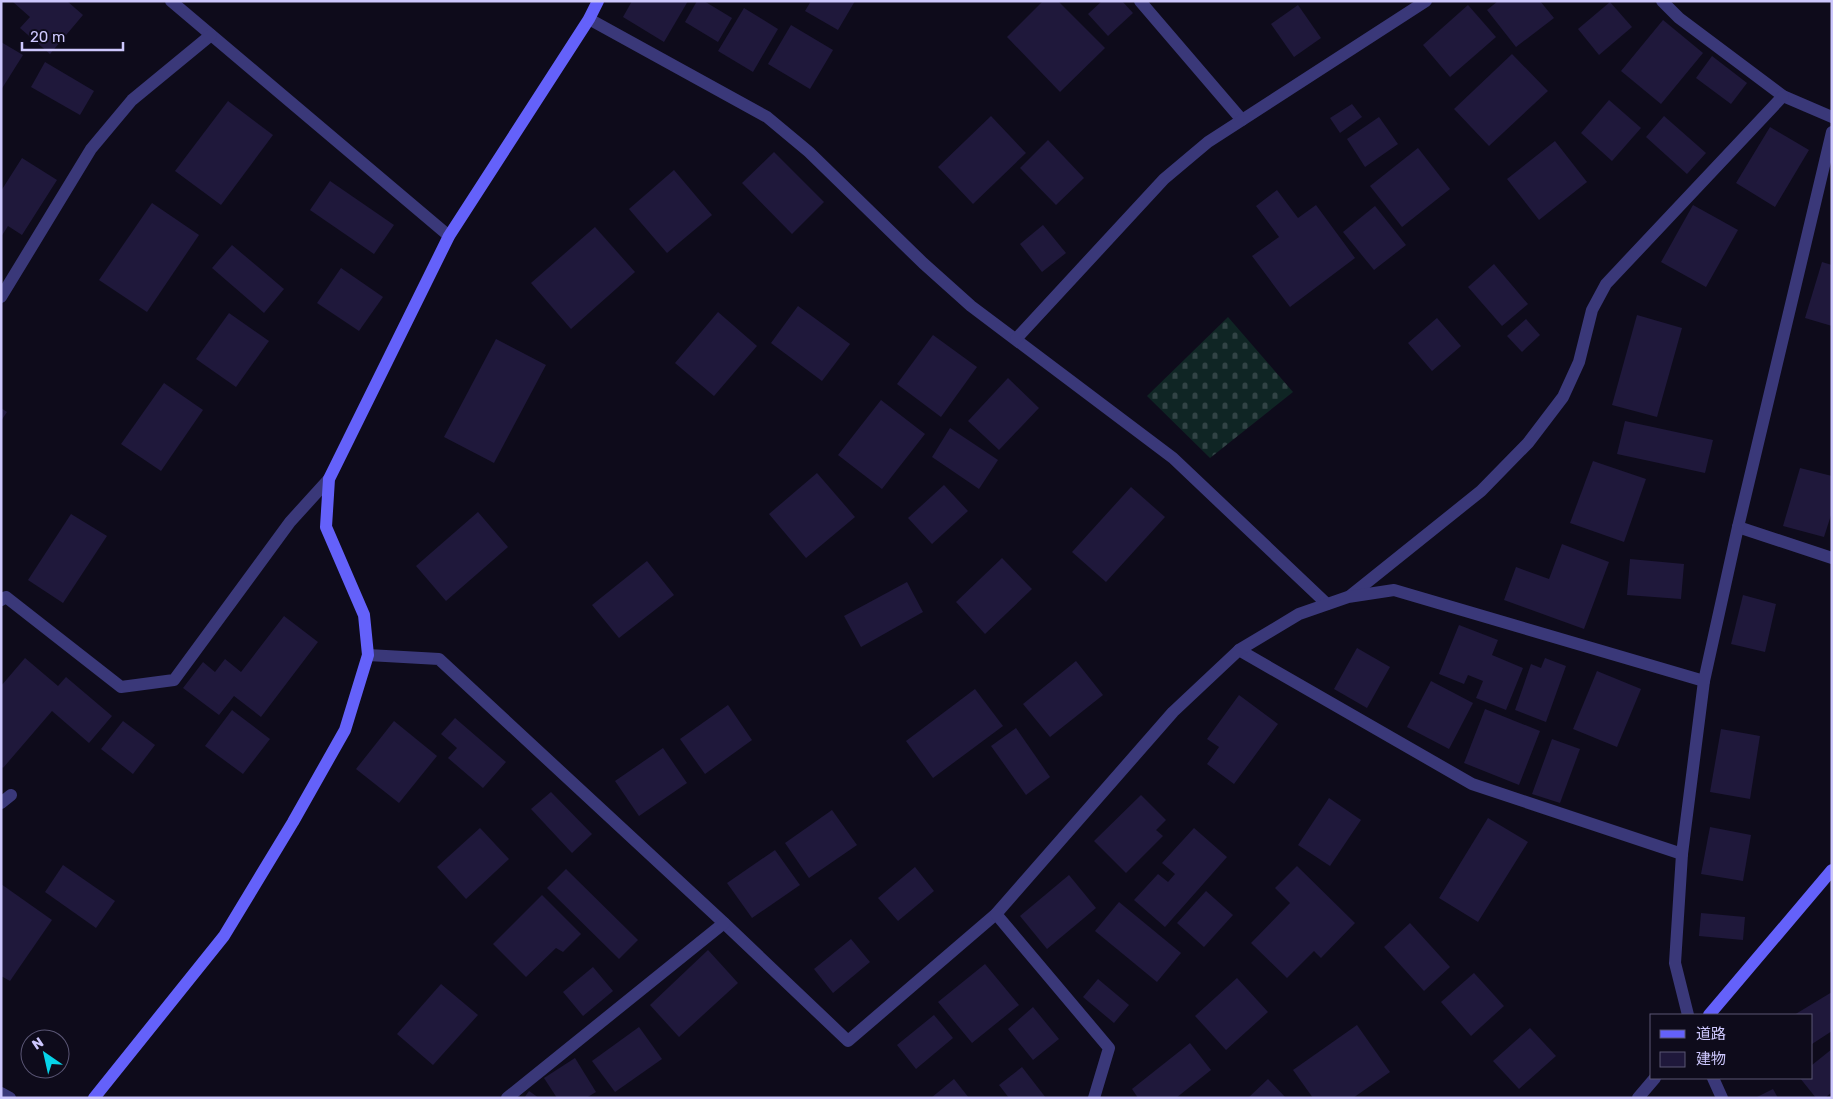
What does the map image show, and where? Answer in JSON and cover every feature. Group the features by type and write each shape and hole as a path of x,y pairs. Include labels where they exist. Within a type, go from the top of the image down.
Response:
{"street":[{"path":"171,1 449,236"},
{"path":"3,596 121,687 174,680 290,522 329,479 449,236 590,19 598,1"},
{"path":"1140,1 1242,120"},
{"path":"1016,340 1164,179 1208,142 1426,1"},
{"path":"1662,1 1679,18 1783,96 1832,117"},
{"path":"590,19 767,116 809,152 923,263 971,306 1173,458 1327,604"},
{"path":"1,297 92,149 132,100 211,35"},
{"path":"1348,597 1480,491 1528,443 1563,398 1579,362 1592,310 1606,284 1783,96"},
{"path":"1688,1014 1675,963 1682,854 1704,682 1738,527 1831,135"},
{"path":"94,1098 224,936 346,730 368,655 364,615 326,527 329,479"},
{"path":"1738,527 1832,558"},
{"path":"368,655 439,658 848,1041 996,914 1173,712 1238,650 1299,614 1348,597 1394,590 1704,682"},
{"path":"1238,650 1472,784 1682,854"},
{"path":"1710,1014 1832,870"},
{"path":"996,914 1109,1048 1094,1098"},
{"path":"507,1098 724,923"},
{"path":"1638,1098 1654,1079"},
{"path":"1713,1079 1722,1098"},
{"path":"1,1093 10,1098"}],"green space":[{"path":"1228,317 1293,392 1210,458 1147,396"}],"building":[{"path":"14,1 67,1 83,15 50,54 20,28 30,17"},
{"path":"632,1 688,1 664,42 623,17"},
{"path":"697,1 704,1 732,18 718,42 685,22"},
{"path":"811,1 855,1 838,30 805,11"},
{"path":"1043,1 1058,1 1105,48 1060,92 1007,37"},
{"path":"1102,1 1122,1 1133,13 1108,36 1088,14"},
{"path":"1498,1 1540,1 1554,18 1516,47 1487,10"},
{"path":"1610,2 1632,27 1599,55 1578,29"},
{"path":"1298,5 1321,38 1294,57 1271,24"},
{"path":"1468,5 1496,37 1450,77 1423,45"},
{"path":"744,8 778,29 753,72 718,51"},
{"path":"1663,20 1703,53 1661,104 1621,71"},
{"path":"791,25 833,50 810,89 768,64"},
{"path":"1,42 23,55 1,90"},
{"path":"1512,54 1548,91 1489,146 1454,109"},
{"path":"1712,56 1747,83 1731,104 1696,78"},
{"path":"45,62 94,91 80,115 31,87"},
{"path":"1609,100 1641,128 1612,161 1581,133"},
{"path":"228,101 273,135 221,205 175,171"},
{"path":"1352,104 1362,117 1340,133 1330,118"},
{"path":"991,116 1026,153 973,204 938,167"},
{"path":"1664,116 1706,153 1687,174 1646,137"},
{"path":"1379,117 1398,144 1365,167 1347,139"},
{"path":"1770,127 1809,150 1775,207 1736,183"},
{"path":"1048,140 1084,178 1056,205 1020,168"},
{"path":"1555,141 1587,182 1539,220 1507,179"},
{"path":"1418,148 1450,189 1402,227 1370,186"},
{"path":"774,152 824,202 792,234 742,183"},
{"path":"22,158 57,180 22,235 8,226 1,237 1,191"},
{"path":"674,170 712,215 667,253 629,209"},
{"path":"330,181 394,225 374,254 310,210"},
{"path":"1277,190 1298,218 1316,205 1355,258 1290,307 1252,256 1279,237 1256,206"},
{"path":"152,203 199,235 147,312 99,280"},
{"path":"1693,205 1738,230 1706,287 1661,262"},
{"path":"1375,206 1406,245 1374,270 1343,232"},
{"path":"1043,225 1066,253 1042,272 1020,244"},
{"path":"595,227 635,272 571,329 531,283"},
{"path":"232,245 284,289 264,313 212,268"},
{"path":"1822,262 1832,265 1832,326 1805,318"},
{"path":"1494,264 1528,304 1502,326 1468,287"},
{"path":"341,268 383,297 359,331 317,303"},
{"path":"798,306 850,344 822,381 771,343"},
{"path":"718,312 757,346 714,396 675,363"},
{"path":"229,313 269,341 236,387 196,359"},
{"path":"1637,315 1682,328 1657,417 1612,405"},
{"path":"1437,318 1461,346 1432,371 1408,343"},
{"path":"1526,319 1540,335 1522,352 1507,336"},
{"path":"933,335 977,367 941,417 897,384"},
{"path":"496,339 546,365 494,463 444,437"},
{"path":"1008,378 1039,408 999,450 968,421"},
{"path":"164,383 203,410 161,471 121,444"},
{"path":"881,400 925,434 882,489 838,455"},
{"path":"1,408 7,412 1,421"},
{"path":"1625,421 1713,440 1705,473 1617,454"},
{"path":"950,428 998,460 979,489 932,457"},
{"path":"1593,461 1646,479 1624,542 1570,523"},
{"path":"1800,468 1832,476 1832,512 1824,537 1783,526"},
{"path":"817,473 855,517 806,558 769,514"},
{"path":"944,485 968,511 932,544 908,518"},
{"path":"1131,487 1165,517 1106,582 1072,552"},
{"path":"478,512 508,547 446,601 416,566"},
{"path":"71,514 107,536 63,603 28,580"},
{"path":"1562,544 1609,562 1584,629 1504,600 1516,567 1549,579"},
{"path":"1002,558 1032,589 985,634 956,602"},
{"path":"1630,559 1684,564 1681,599 1627,595"},
{"path":"647,561 674,595 619,638 592,605"},
{"path":"907,582 923,612 861,647 844,616"},
{"path":"1743,595 1776,604 1765,652 1731,644"},
{"path":"284,616 318,642 261,717 234,696 219,715 183,688 203,662 215,672 225,659 241,672"},
{"path":"1459,625 1498,640 1492,655 1523,668 1506,710 1476,698 1483,681 1468,675 1464,684 1439,674"},
{"path":"1357,648 1390,667 1367,708 1334,689"},
{"path":"25,658 58,686 66,677 112,716 89,743 52,711 3,768 1,766 1,686"},
{"path":"1545,658 1566,666 1546,722 1515,710 1531,664 1541,668"},
{"path":"1076,661 1103,695 1050,737 1023,704"},
{"path":"1597,671 1641,689 1617,747 1573,729"},
{"path":"1431,681 1473,703 1449,749 1407,727"},
{"path":"975,689 1003,726 933,778 906,741"},
{"path":"1239,695 1278,724 1234,784 1207,764 1219,747 1207,739"},
{"path":"728,705 752,740 705,774 680,739"},
{"path":"1485,709 1540,731 1519,785 1464,763"},
{"path":"232,710 270,739 243,774 205,746"},
{"path":"455,718 506,762 483,788 448,758 457,748 441,734"},
{"path":"123,721 155,745 133,774 101,749"},
{"path":"394,721 437,756 399,803 356,769"},
{"path":"1016,728 1050,777 1026,795 991,746"},
{"path":"1721,729 1760,736 1750,799 1710,792"},
{"path":"1552,739 1580,749 1560,803 1532,794"},
{"path":"663,748 687,783 639,816 615,781"},
{"path":"551,792 592,834 572,853 531,809"},
{"path":"1141,795 1166,820 1156,830 1163,836 1126,873 1094,841"},
{"path":"1329,798 1361,820 1330,866 1298,845"},
{"path":"832,810 857,845 809,878 785,843"},
{"path":"1488,818 1528,842 1478,922 1439,898"},
{"path":"1710,827 1751,835 1743,881 1701,874"},
{"path":"480,828 509,859 466,899 437,867"},
{"path":"1194,828 1227,857 1165,927 1134,900 1158,874 1168,882 1175,874 1162,863"},
{"path":"775,850 800,885 752,918 727,883"},
{"path":"63,865 115,901 96,928 45,892"},
{"path":"1297,866 1355,923 1321,958 1314,951 1287,978 1251,943 1290,903 1275,888"},
{"path":"915,867 934,891 898,921 878,898"},
{"path":"566,869 638,940 619,959 547,888"},
{"path":"1069,875 1096,908 1047,949 1020,916"},
{"path":"1,884 52,920 10,981 1,976"},
{"path":"1206,891 1233,915 1204,947 1177,923"},
{"path":"542,895 581,934 563,952 556,948 526,977 493,944"},
{"path":"1119,902 1181,953 1157,982 1095,931"},
{"path":"1701,913 1745,917 1743,940 1699,936"},
{"path":"1410,923 1450,967 1424,991 1384,947"},
{"path":"851,939 870,962 833,993 814,969"},
{"path":"708,950 738,983 679,1037 650,1005"},
{"path":"985,964 1019,1005 972,1043 938,1002"},
{"path":"593,967 613,991 583,1016 563,992"},
{"path":"1474,973 1504,1006 1471,1036 1441,1002"},
{"path":"1237,978 1268,1012 1226,1050 1195,1016"},
{"path":"1098,979 1129,1005 1114,1023 1083,997"},
{"path":"441,984 478,1015 433,1065 397,1034"},
{"path":"1832,992 1832,1031 1813,1043 1813,1014 1796,1014"},
{"path":"1033,1007 1059,1039 1033,1060 1008,1029"},
{"path":"934,1015 953,1038 916,1069 897,1045"},
{"path":"1357,1025 1390,1072 1353,1098 1313,1098 1293,1070"},
{"path":"639,1027 662,1059 615,1092 592,1061"},
{"path":"1530,1028 1556,1056 1519,1089 1493,1061"},
{"path":"1190,1043 1211,1070 1176,1098 1138,1098 1132,1089"},
{"path":"1832,1049 1832,1092 1825,1098 1816,1098 1801,1079 1813,1079 1813,1064"},
{"path":"575,1058 596,1092 586,1098 557,1098 544,1078"},
{"path":"1022,1067 1046,1098 1009,1098 999,1085"},
{"path":"954,1079 969,1098 931,1098"},
{"path":"1268,1079 1286,1098 1248,1098"},
{"path":"1773,1089 1778,1098 1755,1098"},
{"path":"529,1091 539,1098 524,1098"}]}
